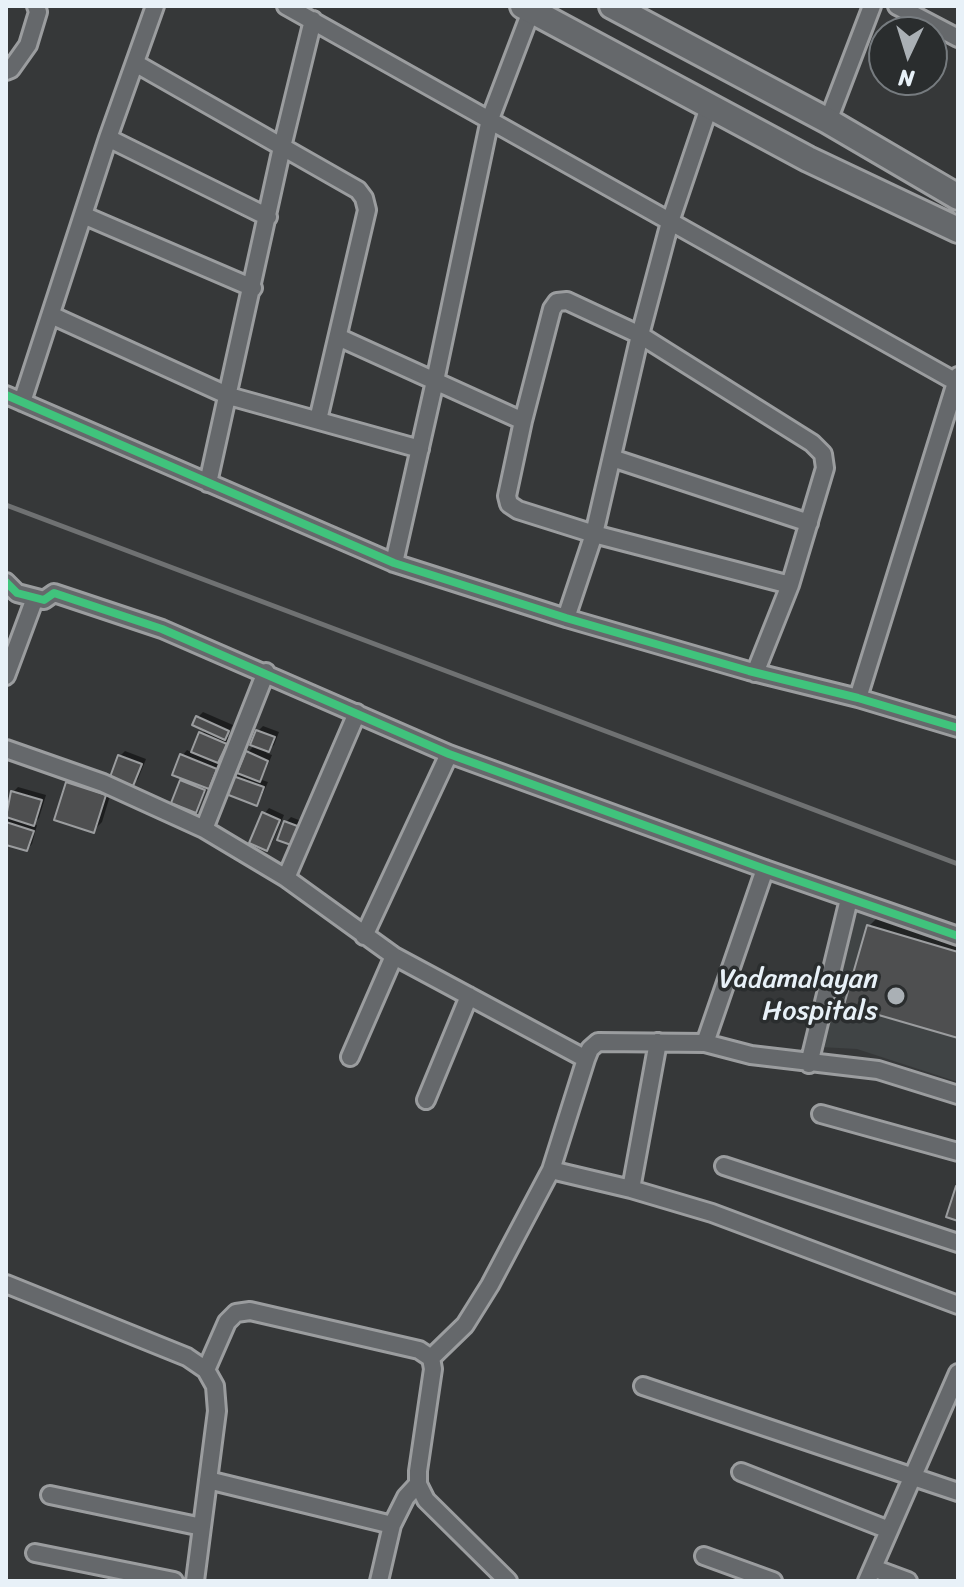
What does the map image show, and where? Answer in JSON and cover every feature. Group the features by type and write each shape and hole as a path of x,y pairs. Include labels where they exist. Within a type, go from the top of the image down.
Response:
{"main road":[{"path":"612,6 828,121 958,197"},
{"path":"529,8 808,159 958,230"}],"street":[{"path":"6,71 11,69 28,45 38,12 36,6"},
{"path":"22,402 108,138 155,6"},
{"path":"286,6 957,380 858,698"},
{"path":"828,121 872,6"},
{"path":"897,6 958,38"},
{"path":"394,563 490,119 529,8"},
{"path":"208,483 313,20"},
{"path":"135,63 358,190 364,198 367,210 318,420"},
{"path":"566,618 594,534 640,335 670,222 709,107"},
{"path":"108,138 268,217"},
{"path":"83,215 253,288"},
{"path":"755,673 790,585 825,468 823,454 812,443 640,335 567,301 557,302 552,309 523,421 507,496 509,504 518,510 594,534 790,585"},
{"path":"51,315 229,396 420,449"},
{"path":"338,337 523,421"},
{"path":"6,395 394,563 566,618 958,728"},
{"path":"612,458 809,523"},
{"path":"6,582 17,593 44,600 54,593 162,629 449,754 958,936"},
{"path":"6,676 35,598"},
{"path":"204,829 266,672"},
{"path":"286,878 357,713"},
{"path":"7,751 103,783 204,829 286,878 394,956 586,1059"},
{"path":"364,936 449,754"},
{"path":"705,1043 765,869"},
{"path":"809,1064 849,899"},
{"path":"350,1057 394,956"},
{"path":"426,1100 469,996"},
{"path":"431,1358 465,1325 490,1285 551,1170 586,1059 590,1049 598,1042 705,1043 751,1055 878,1070 958,1095"},
{"path":"631,1189 658,1042"},
{"path":"821,1114 958,1152"},
{"path":"724,1166 958,1243"},
{"path":"551,1170 712,1213 958,1305"},
{"path":"6,1284 187,1357 206,1370 215,1386 217,1411 195,1581"},
{"path":"206,1370 227,1322 236,1313 250,1311 419,1350 431,1358 433,1369 418,1484 426,1500 508,1581"},
{"path":"908,1581 870,1574 912,1476 952,1402 958,1373"},
{"path":"643,1386 958,1492"},
{"path":"741,1472 889,1530"},
{"path":"208,1480 392,1525"},
{"path":"379,1581 392,1525 406,1497 418,1484"},
{"path":"50,1495 202,1527"},
{"path":"35,1553 174,1581"},
{"path":"704,1556 773,1581"}],"shaded area":[{"name":"Vadamalayan Hospitals","path":"858,910 958,944 958,1082 857,1049 820,1047"}],"building":[{"path":"196,716 229,731 225,740 192,725"},
{"path":"256,730 275,737 269,752 250,745"},
{"path":"199,732 227,744 218,763 191,752"},
{"path":"246,751 268,761 260,782 237,773"},
{"path":"180,754 217,769 209,789 172,775"},
{"path":"118,755 142,764 133,786 110,777"},
{"path":"233,776 264,787 257,806 226,794"},
{"path":"180,780 205,790 196,813 171,803"},
{"path":"66,782 106,795 94,833 54,820"},
{"path":"11,791 42,800 34,826 6,817"},
{"path":"262,812 280,820 267,851 249,843"},
{"path":"284,821 300,827 294,846 277,840"},
{"path":"6,822 34,831 27,851 6,845"},
{"path":"867,925 958,952 958,1038 844,1005"},
{"path":"958,1187 958,1221 946,1217"}],"railway":[{"path":"6,505 958,864"}],"cycle path":[{"path":"6,395 394,563 566,618 958,728"},
{"path":"6,582 17,593 44,600 54,593 162,629 449,754 958,936"}],"place":[{"name":"Vadamalayan Hospitals","path":"896,996"}]}
